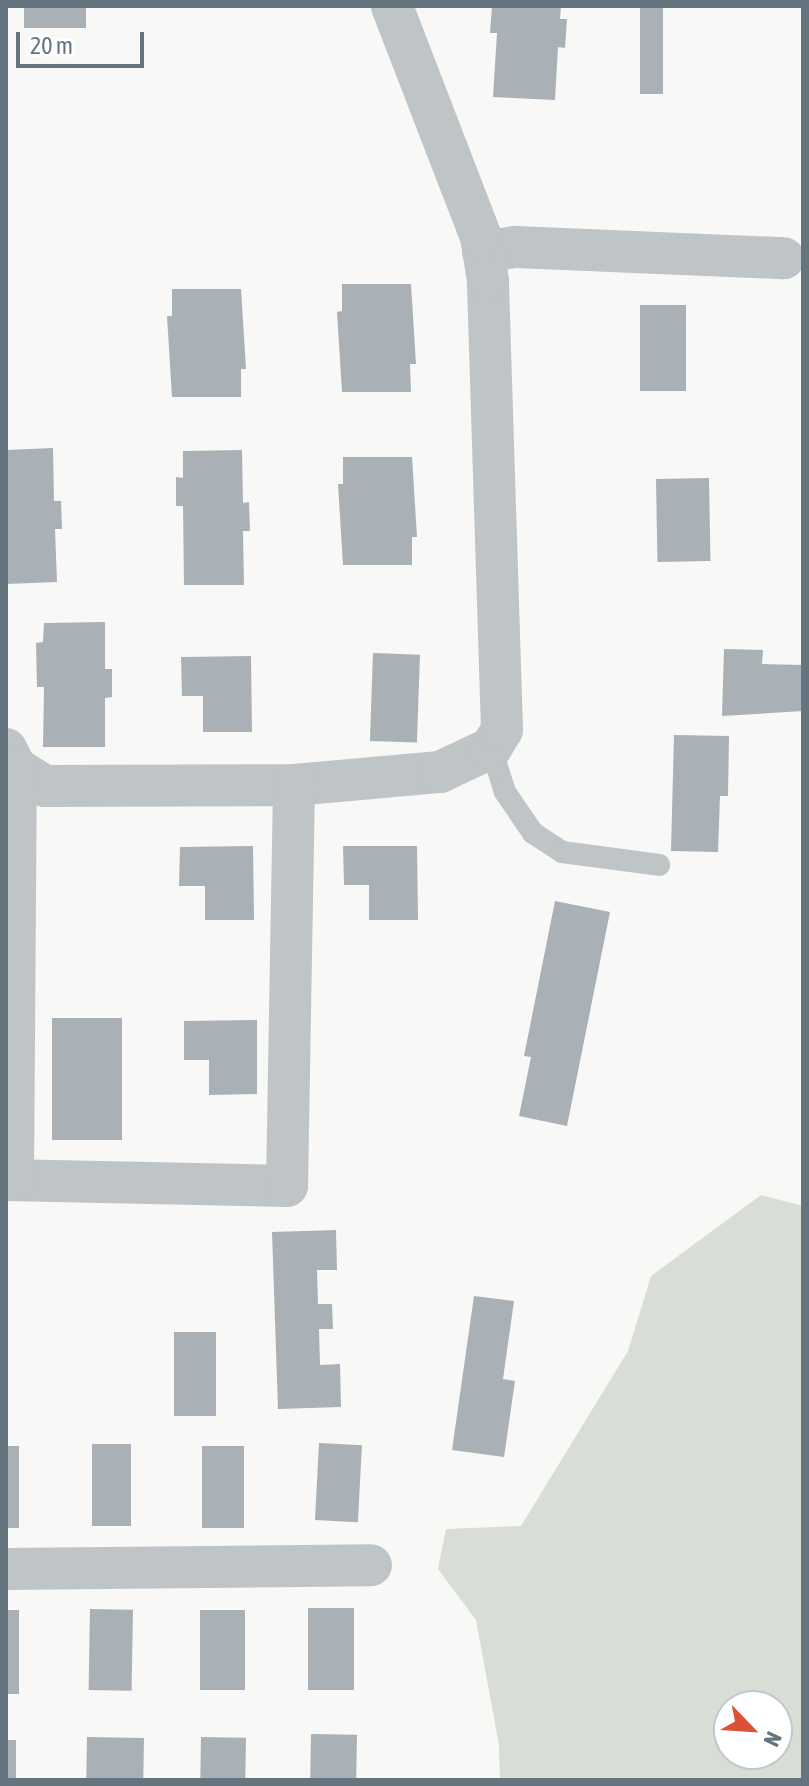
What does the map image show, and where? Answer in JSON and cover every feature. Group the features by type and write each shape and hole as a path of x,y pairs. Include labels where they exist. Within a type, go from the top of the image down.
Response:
{"street":[{"path":"11,759 45,786 294,785 440,772 491,748 502,730 505,705 483,252 392,6"},
{"path":"483,252 516,247 784,258"},
{"path":"11,759 9,1180 287,1186 294,785"},
{"path":"6,1569 371,1565"}],"lane":[{"path":"491,748 505,792 543,840 562,852 659,865"}],"shaded area":[{"path":"761,1195 803,1206 803,1780 500,1780 499,1745 476,1620 438,1569 446,1529 521,1526 628,1351 651,1276"}],"building":[{"path":"24,6 86,6 86,28 24,28"},
{"path":"492,6 561,6 560,19 567,19 565,48 558,47 555,100 493,97 497,33 490,33"},
{"path":"640,6 663,6 663,94 640,94"},
{"path":"342,284 411,284 416,364 410,364 411,392 342,392 337,312 342,311"},
{"path":"172,289 241,289 246,369 241,369 241,397 172,397 167,316 172,316"},
{"path":"640,305 686,305 686,391 640,391"},
{"path":"53,448 54,501 61,501 62,529 55,529 57,582 6,584 6,450"},
{"path":"242,450 243,503 249,502 250,531 243,531 244,585 184,585 183,506 176,506 176,477 183,478 183,451"},
{"path":"343,457 412,457 417,537 412,537 412,565 343,565 338,484 343,484"},
{"path":"709,478 710,561 657,562 656,479"},
{"path":"105,622 105,669 112,669 112,697 105,698 105,747 43,747 44,687 37,687 36,643 43,642 44,623"},
{"path":"724,649 763,650 762,664 803,665 803,711 722,716"},
{"path":"373,653 420,655 417,743 370,741"},
{"path":"251,656 252,732 203,732 203,696 182,696 181,657"},
{"path":"674,735 729,736 728,796 720,796 718,852 671,851"},
{"path":"253,846 254,920 205,920 205,886 179,886 180,847"},
{"path":"343,846 417,846 418,920 369,920 369,885 344,885"},
{"path":"555,901 610,912 567,1126 519,1116 531,1057 524,1056"},
{"path":"52,1018 122,1018 122,1140 52,1140"},
{"path":"257,1020 257,1094 209,1095 209,1060 184,1060 184,1021"},
{"path":"336,1230 337,1270 317,1270 318,1304 332,1304 333,1329 319,1329 320,1365 340,1364 341,1407 278,1409 272,1232"},
{"path":"474,1296 514,1301 503,1379 515,1381 504,1457 452,1450"},
{"path":"174,1332 216,1332 216,1416 174,1416"},
{"path":"319,1443 362,1445 358,1522 315,1520"},
{"path":"92,1444 131,1444 131,1526 92,1526"},
{"path":"6,1446 19,1446 19,1528 6,1528"},
{"path":"202,1446 244,1446 244,1528 202,1528"},
{"path":"308,1608 354,1608 354,1690 308,1690"},
{"path":"90,1609 133,1610 132,1691 89,1690"},
{"path":"6,1610 19,1610 19,1694 6,1694"},
{"path":"200,1610 245,1610 245,1690 200,1690"},
{"path":"311,1734 357,1735 356,1780 310,1780"},
{"path":"87,1737 144,1738 143,1780 86,1780"},
{"path":"201,1737 246,1738 245,1779 200,1778"},
{"path":"6,1740 16,1740 16,1780 6,1780"}]}
